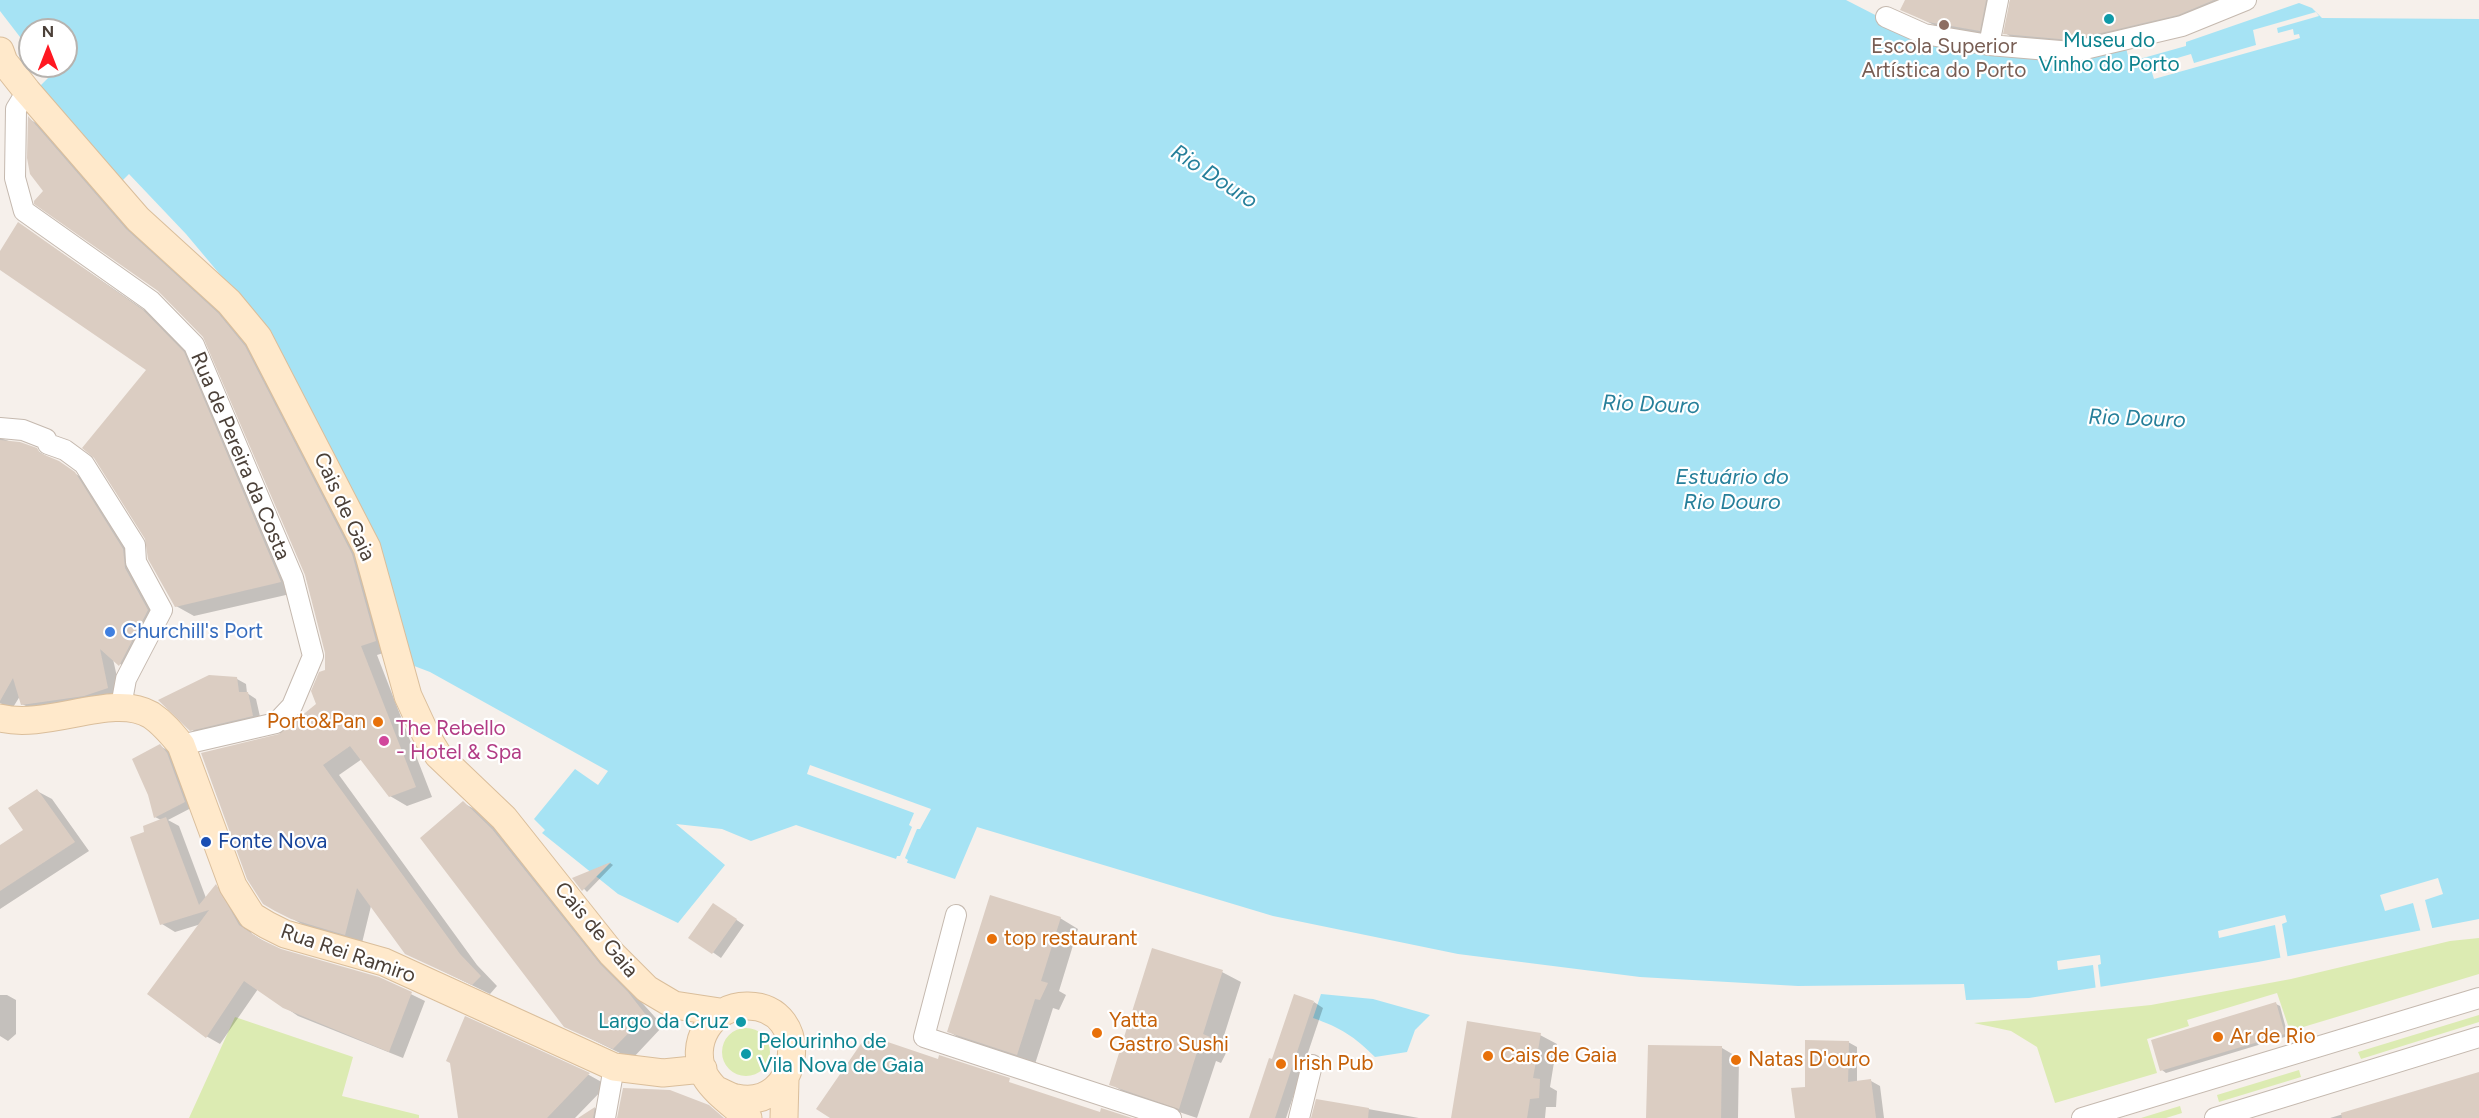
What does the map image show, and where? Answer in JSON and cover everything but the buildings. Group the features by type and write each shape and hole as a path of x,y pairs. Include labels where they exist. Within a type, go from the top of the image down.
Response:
{"main road":[{"name":"Cais de Gaia","path":"0,51 4,62 27,91 138,219 229,302 258,337 367,548 408,696 438,755 504,818 612,954 646,988 674,1005 720,1012"},
{"name":"Rua Rei Ramiro","path":"0,718 15,722 37,721 121,706 136,708 151,715 181,745 233,886 252,915 285,934 384,962 614,1067 663,1073 703,1069"},
{"name":"Cais de Gaia","path":"674,1005 700,1042"},
{"path":"748,1118 706,1078 699,1061 700,1042 707,1025 720,1012 737,1006 756,1006 773,1014 786,1027 792,1044 792,1062 785,1079 784,1118"},
{"path":"719,1091 736,1098 754,1099 771,1092 785,1079"}],"street":[{"path":"1989,45 1998,0"},
{"path":"1892,7 1924,34 1989,45 2072,52 2182,26 2246,0"},
{"name":"Rua de Pereira da Costa","path":"27,91 16,109 15,178 24,211 151,301 194,345 292,578 313,656 292,706 276,723 181,745"},
{"path":"0,428 23,430 46,439 48,444 65,450 84,464 135,545 136,562 162,610 126,679 121,706"},
{"path":"956,915 924,1037 1171,1118"},
{"path":"2082,1118 2479,998"},
{"path":"2215,1118 2479,1037"},
{"path":"1299,1118 1312,1065"},
{"path":"605,1118 614,1067"}],"green space":[{"path":"2479,938 2479,974 2290,1031 2277,993 2187,1020 2189,1026 2147,1039 2157,1073 2055,1103 2037,1047 2011,1031 1974,1023 2151,1005 2291,979 2450,941"},
{"path":"2479,1015 2479,1022 2361,1059 2358,1052"},
{"path":"235,1017 353,1057 342,1096 419,1115 419,1118 189,1118"},
{"path":"741,1028 751,1028 763,1035 770,1047 770,1057 763,1069 751,1076 741,1076 726,1065 722,1057 722,1047 733,1032"},
{"path":"2299,1070 2301,1077 2219,1102 2217,1095"},
{"path":"2180,1106 2182,1113 2166,1118 2141,1118"}],"water":[{"name":"Estuário do Rio Douro","path":"0,0 1846,0 1922,39 2126,48 2128,56 2134,56 2136,60 2186,46 2186,42 2299,3 2312,8 2322,18 2479,19 2479,919 2258,962 2029,998 1966,1000 1964,984 1798,986 1640,977 1458,954 1273,916 977,827 955,879 796,825 751,841 722,829 676,824 725,865 678,923 618,894 542,833 545,830 534,819 575,769 598,785 608,771 430,672 409,664 265,328 186,234 129,174 121,182 40,86 48,78 78,78 78,18 18,18 18,34 0,11"},
{"path":"1321,994 1373,999 1430,1015 1415,1030 1407,1052 1375,1057 1347,1033 1313,1018"}],"pier":[{"path":"2316,12 2319,16 2277,28 2278,33 2293,29 2294,35 2299,34 2300,38 2154,79 2150,66 2191,54 2194,63 2256,45 2253,30"},
{"path":"810,765 931,809 920,829 917,829 905,858 908,860 906,865 895,862 897,856 900,856 912,827 909,825 914,813 807,774"},
{"path":"2438,878 2443,894 2425,900 2433,931 2421,933 2413,903 2385,911 2380,895"},
{"path":"2285,915 2287,922 2282,924 2288,959 2281,961 2275,925 2219,938 2218,931"},
{"path":"2100,955 2101,964 2098,965 2101,990 2096,991 2093,965 2058,970 2057,961"}],"place":[{"name":"Museu do Vinho do Porto","path":"2109,19"},
{"name":"Escola Superior Artística do Porto","path":"1944,25"},
{"name":"Churchill's Port","path":"110,632"},
{"name":"Porto&Pan","path":"378,722"},
{"name":"The Rebello - Hotel & Spa","path":"384,741"},
{"name":"Fonte Nova","path":"206,842"},
{"name":"top restaurant","path":"992,939"},
{"name":"Largo da Cruz","path":"741,1022"},
{"name":"Yatta Gastro Sushi","path":"1097,1033"},
{"name":"Ar de Rio","path":"2218,1037"},
{"name":"Pelourinho de Vila Nova de Gaia","path":"746,1054"},
{"name":"Cais de Gaia","path":"1488,1056"},
{"name":"Natas D'ouro","path":"1736,1060"},
{"name":"Irish Pub","path":"1281,1064"}],"water label":[{"name":"Rio Douro","path":"1214,177"},
{"name":"Rio Douro","path":"1651,405"},
{"name":"Rio Douro","path":"2137,419"}]}
